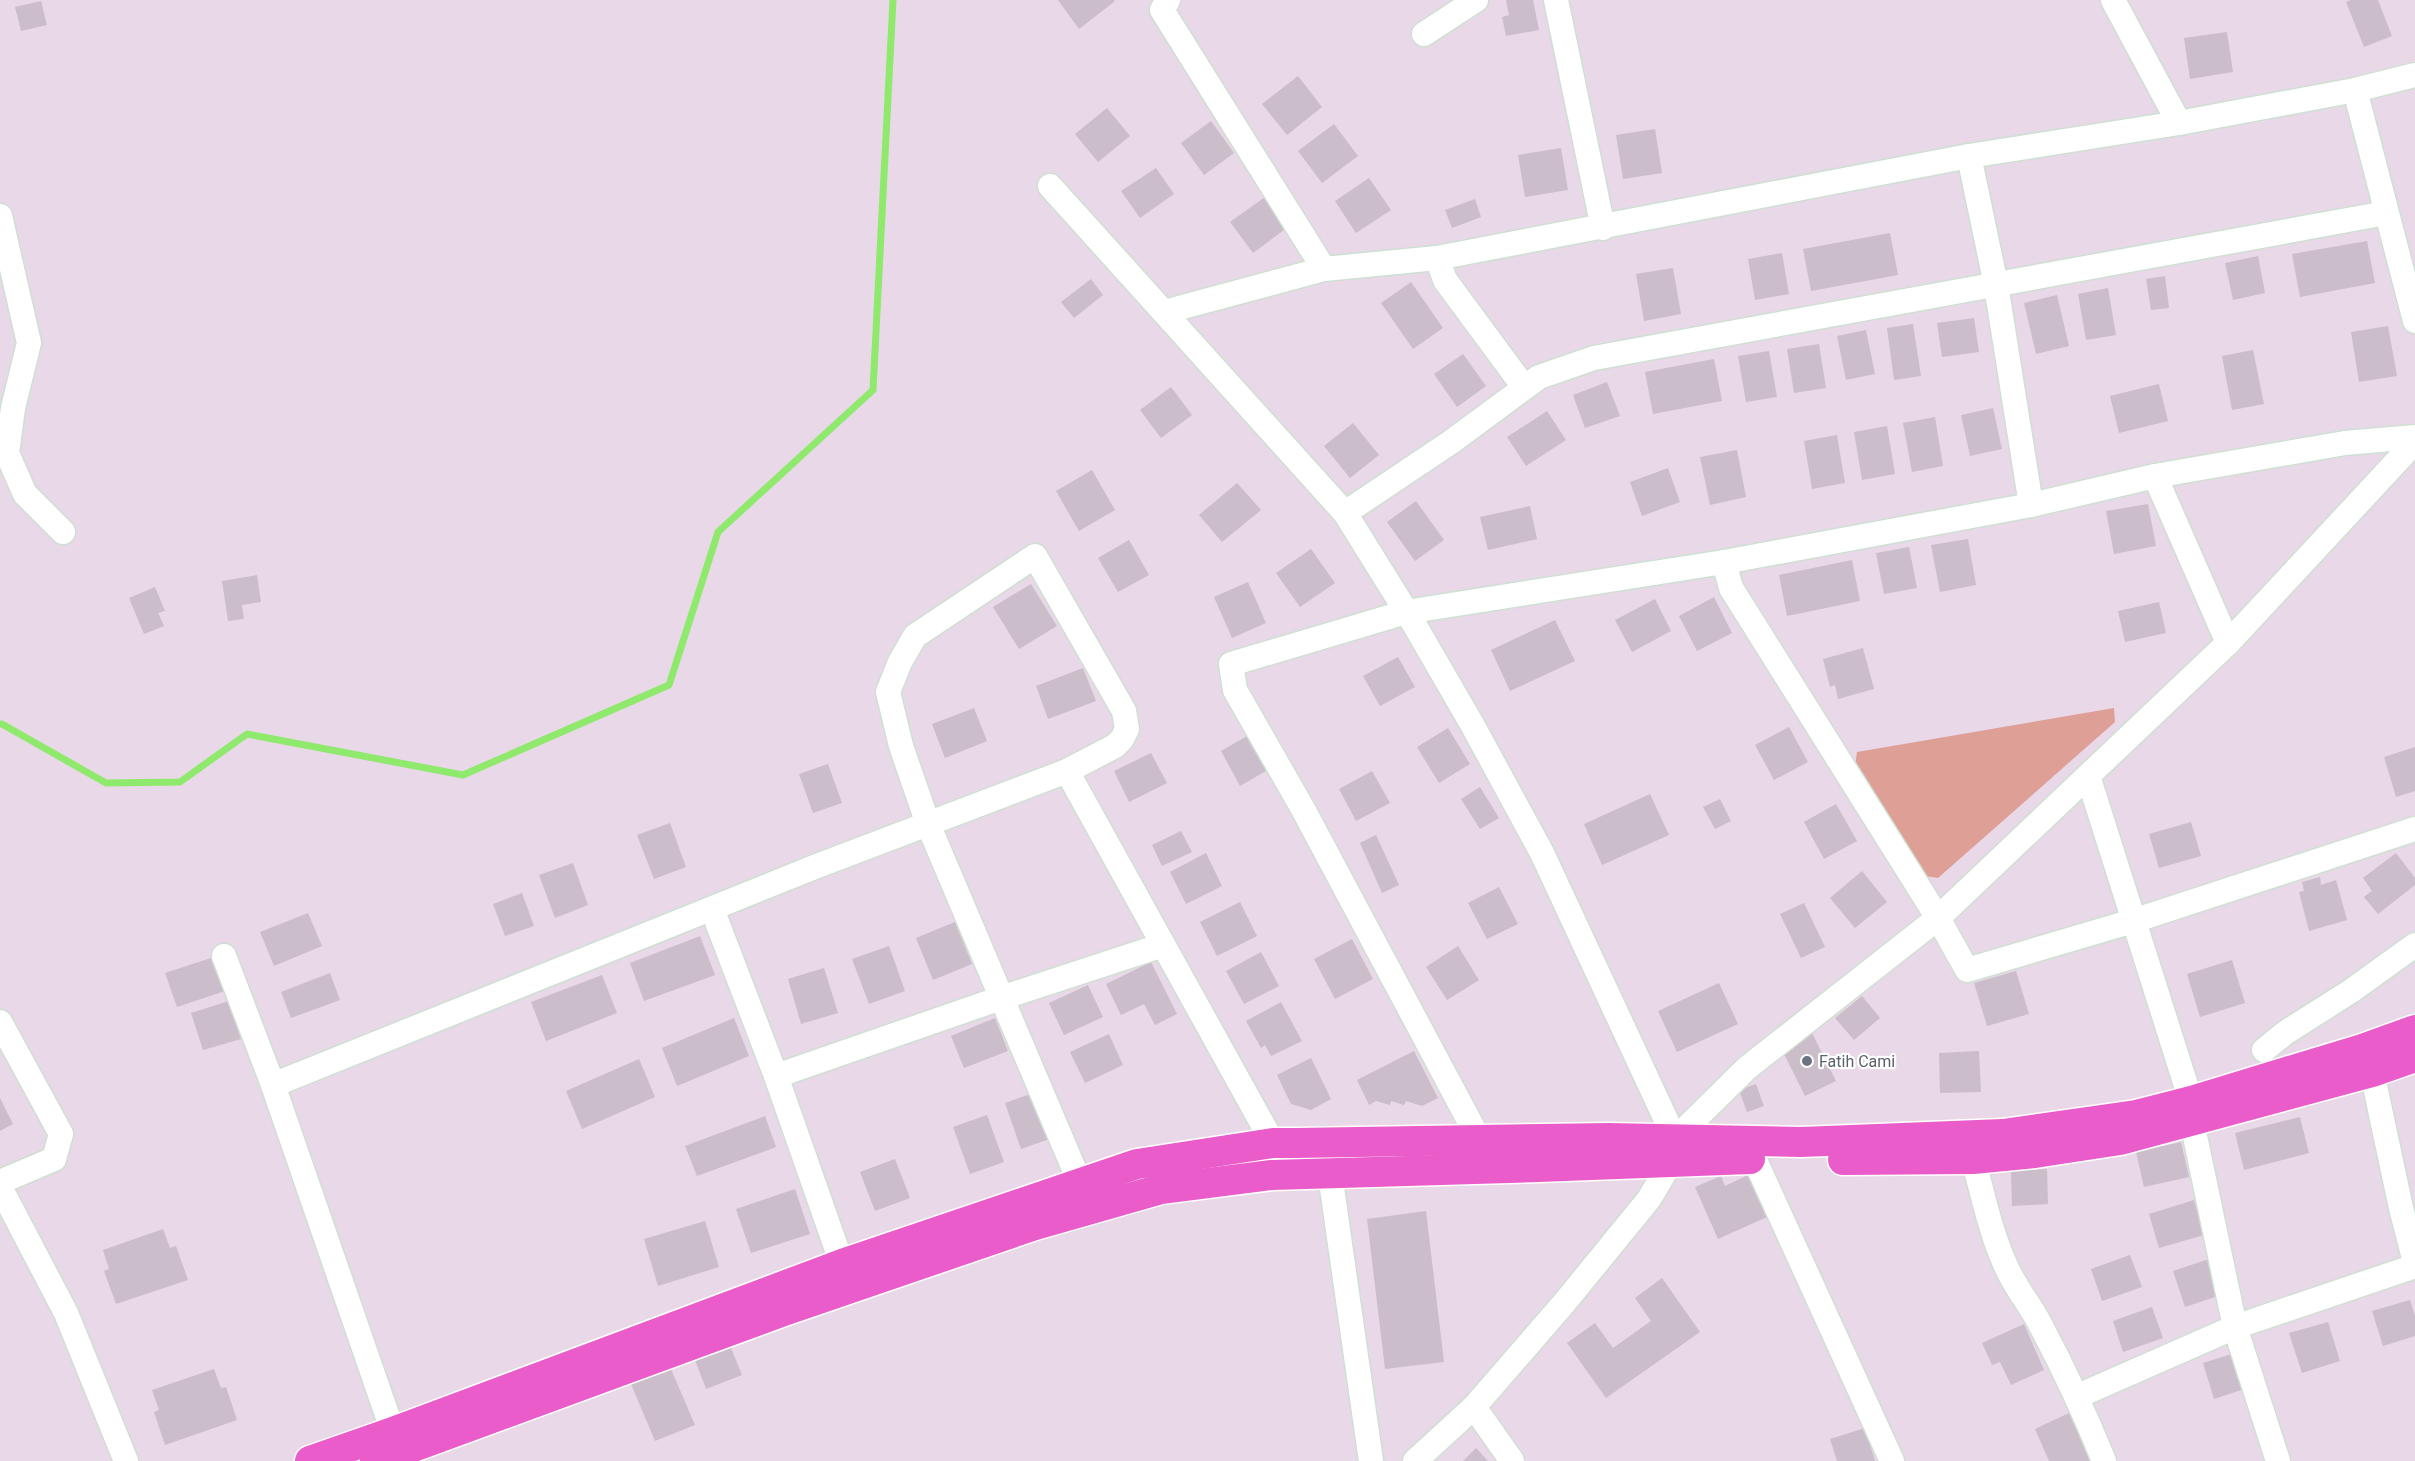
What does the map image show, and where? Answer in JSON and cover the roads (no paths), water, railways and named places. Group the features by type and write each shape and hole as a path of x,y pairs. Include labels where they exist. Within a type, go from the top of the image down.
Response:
{"main road":[{"path":"2367,1061 2415,1030"},
{"path":"310,1461 394,1451 1080,1183 1137,1164 1273,1143 1480,1141 1673,1151 1754,1158 1899,1161 1973,1159 2035,1153 2120,1140 2191,1112 2367,1061 2415,1057"},
{"path":"849,1275 1035,1226 1161,1189 1272,1174 1330,1174 1812,1141 2003,1134 2136,1115 2191,1112"}],"street":[{"path":"1168,0 1162,10 1324,269"},
{"path":"1424,34 1476,0"},
{"path":"1556,0 1603,228"},
{"path":"2113,0 2179,123"},
{"path":"1164,312 1324,269 1437,258 1969,156 2179,123 2355,90 2415,75"},
{"path":"2355,90 2415,321"},
{"path":"1969,156 1996,285 2031,506"},
{"path":"1050,186 1345,513 1473,726 1542,852 1673,1151"},
{"path":"1345,513 1451,442 1539,377 1594,358 2386,213"},
{"path":"0,216 29,343 13,408 7,453 25,494 63,532"},
{"path":"1437,258 1444,280 1524,387"},
{"path":"1480,1141 1303,808 1235,690 1231,664 1406,612 1724,562 2031,506 2155,476 2345,444 2415,437"},
{"path":"1415,1461 1474,1407 1649,1199 1673,1151 1747,1068 1938,918 2228,643 2415,442"},
{"path":"2155,476 2228,643"},
{"path":"273,1085 712,909 928,824 1067,771 1114,746 1122,739 1127,729 1124,711 1035,556 915,636 900,662 888,692 901,746 928,824 1080,1183"},
{"path":"1724,562 1731,588 1938,918 1967,970 2133,921 2415,829"},
{"path":"1067,771 1273,1143"},
{"path":"2088,776 2191,1112 2235,1327 2278,1461"},
{"path":"712,909 849,1275"},
{"path":"776,1076 1163,945"},
{"path":"2264,1050 2285,1033 2351,991 2415,945"},
{"path":"224,956 273,1085 394,1451"},
{"path":"0,1022 61,1134 54,1159 0,1182"},
{"path":"2078,1396 2235,1327 2415,1264 2367,1061"},
{"path":"1754,1158 1892,1461"},
{"path":"1973,1159 1994,1236 2004,1263 2013,1282 2038,1320 2078,1396 2104,1461"},
{"path":"1330,1174 1371,1461"},
{"path":"0,1187 66,1313 126,1461"},
{"path":"1474,1407 1512,1461"}],"waterway":[{"path":"0,724 106,783 180,782 247,734 463,775 669,685 718,532 873,390 893,0"}],"place":[{"name":"Fatih Cami","path":"1807,1061"}]}
